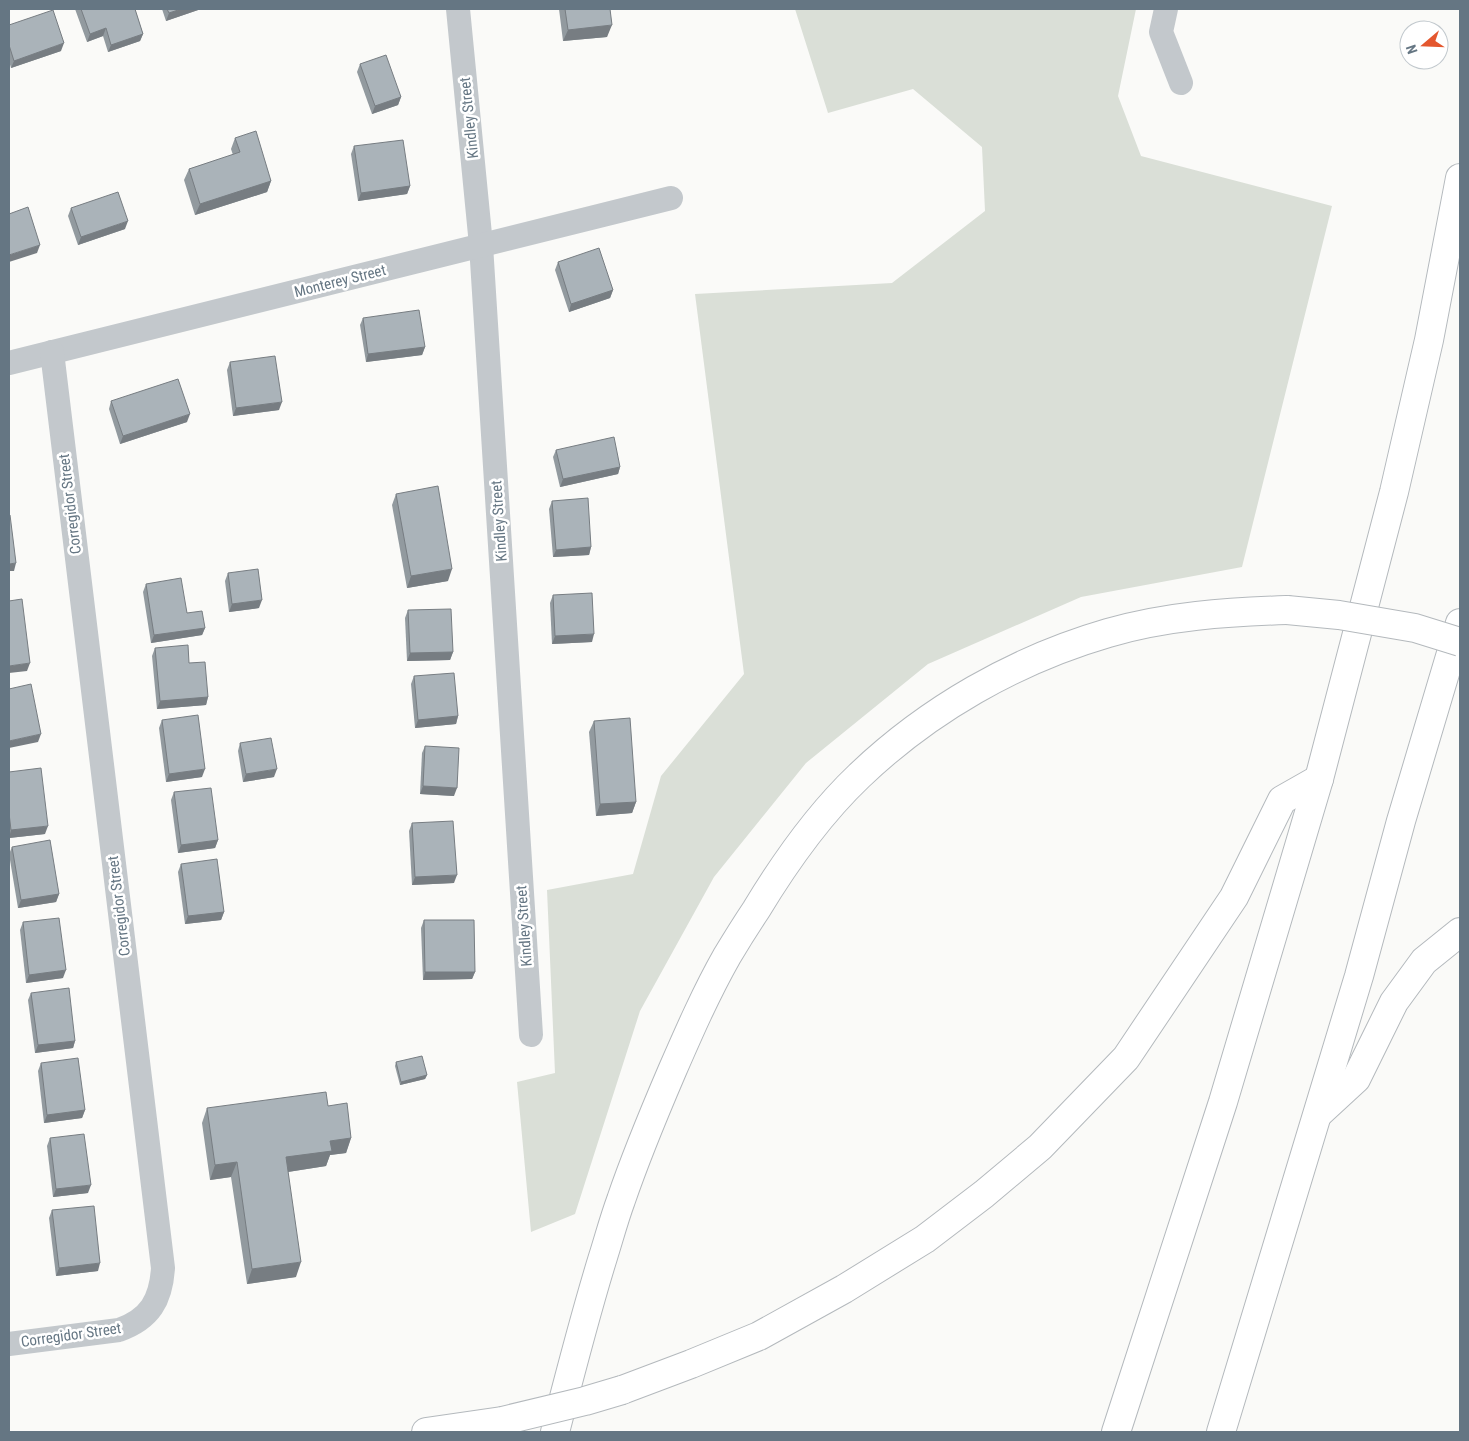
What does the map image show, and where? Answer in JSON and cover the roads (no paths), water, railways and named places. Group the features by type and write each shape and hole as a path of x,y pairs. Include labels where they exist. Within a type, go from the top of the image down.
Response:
{"highway":[{"path":"1116,1432 1223,1102 1319,779 1394,492 1429,340 1460,178"},
{"path":"555,1432 592,1294 620,1202 656,1108 690,1028 726,958 767,891 809,830 858,777 906,735 952,703 1004,675 1064,648 1110,632 1168,620 1228,612 1287,610 1339,615 1415,628 1460,642"},
{"path":"1221,1432 1359,976 1401,821 1460,623"},
{"path":"426,1432 502,1421 585,1401 622,1390 692,1364 759,1336 844,1289 925,1239 984,1194 1040,1147 1126,1058 1234,896 1282,800 1319,779"},
{"path":"1317,1115 1356,1079 1394,1002 1424,961 1460,932"}],"street":[{"name":"Kindley Street","path":"458,9 481,245 531,1035"},
{"path":"1166,9 1161,32 1181,82"},
{"name":"Monterey Street","path":"9,363 671,198"},
{"name":"Corregidor Street","path":"9,1344 119,1330 130,1326 143,1318 158,1298 162,1286 163,1268 52,352"}]}
